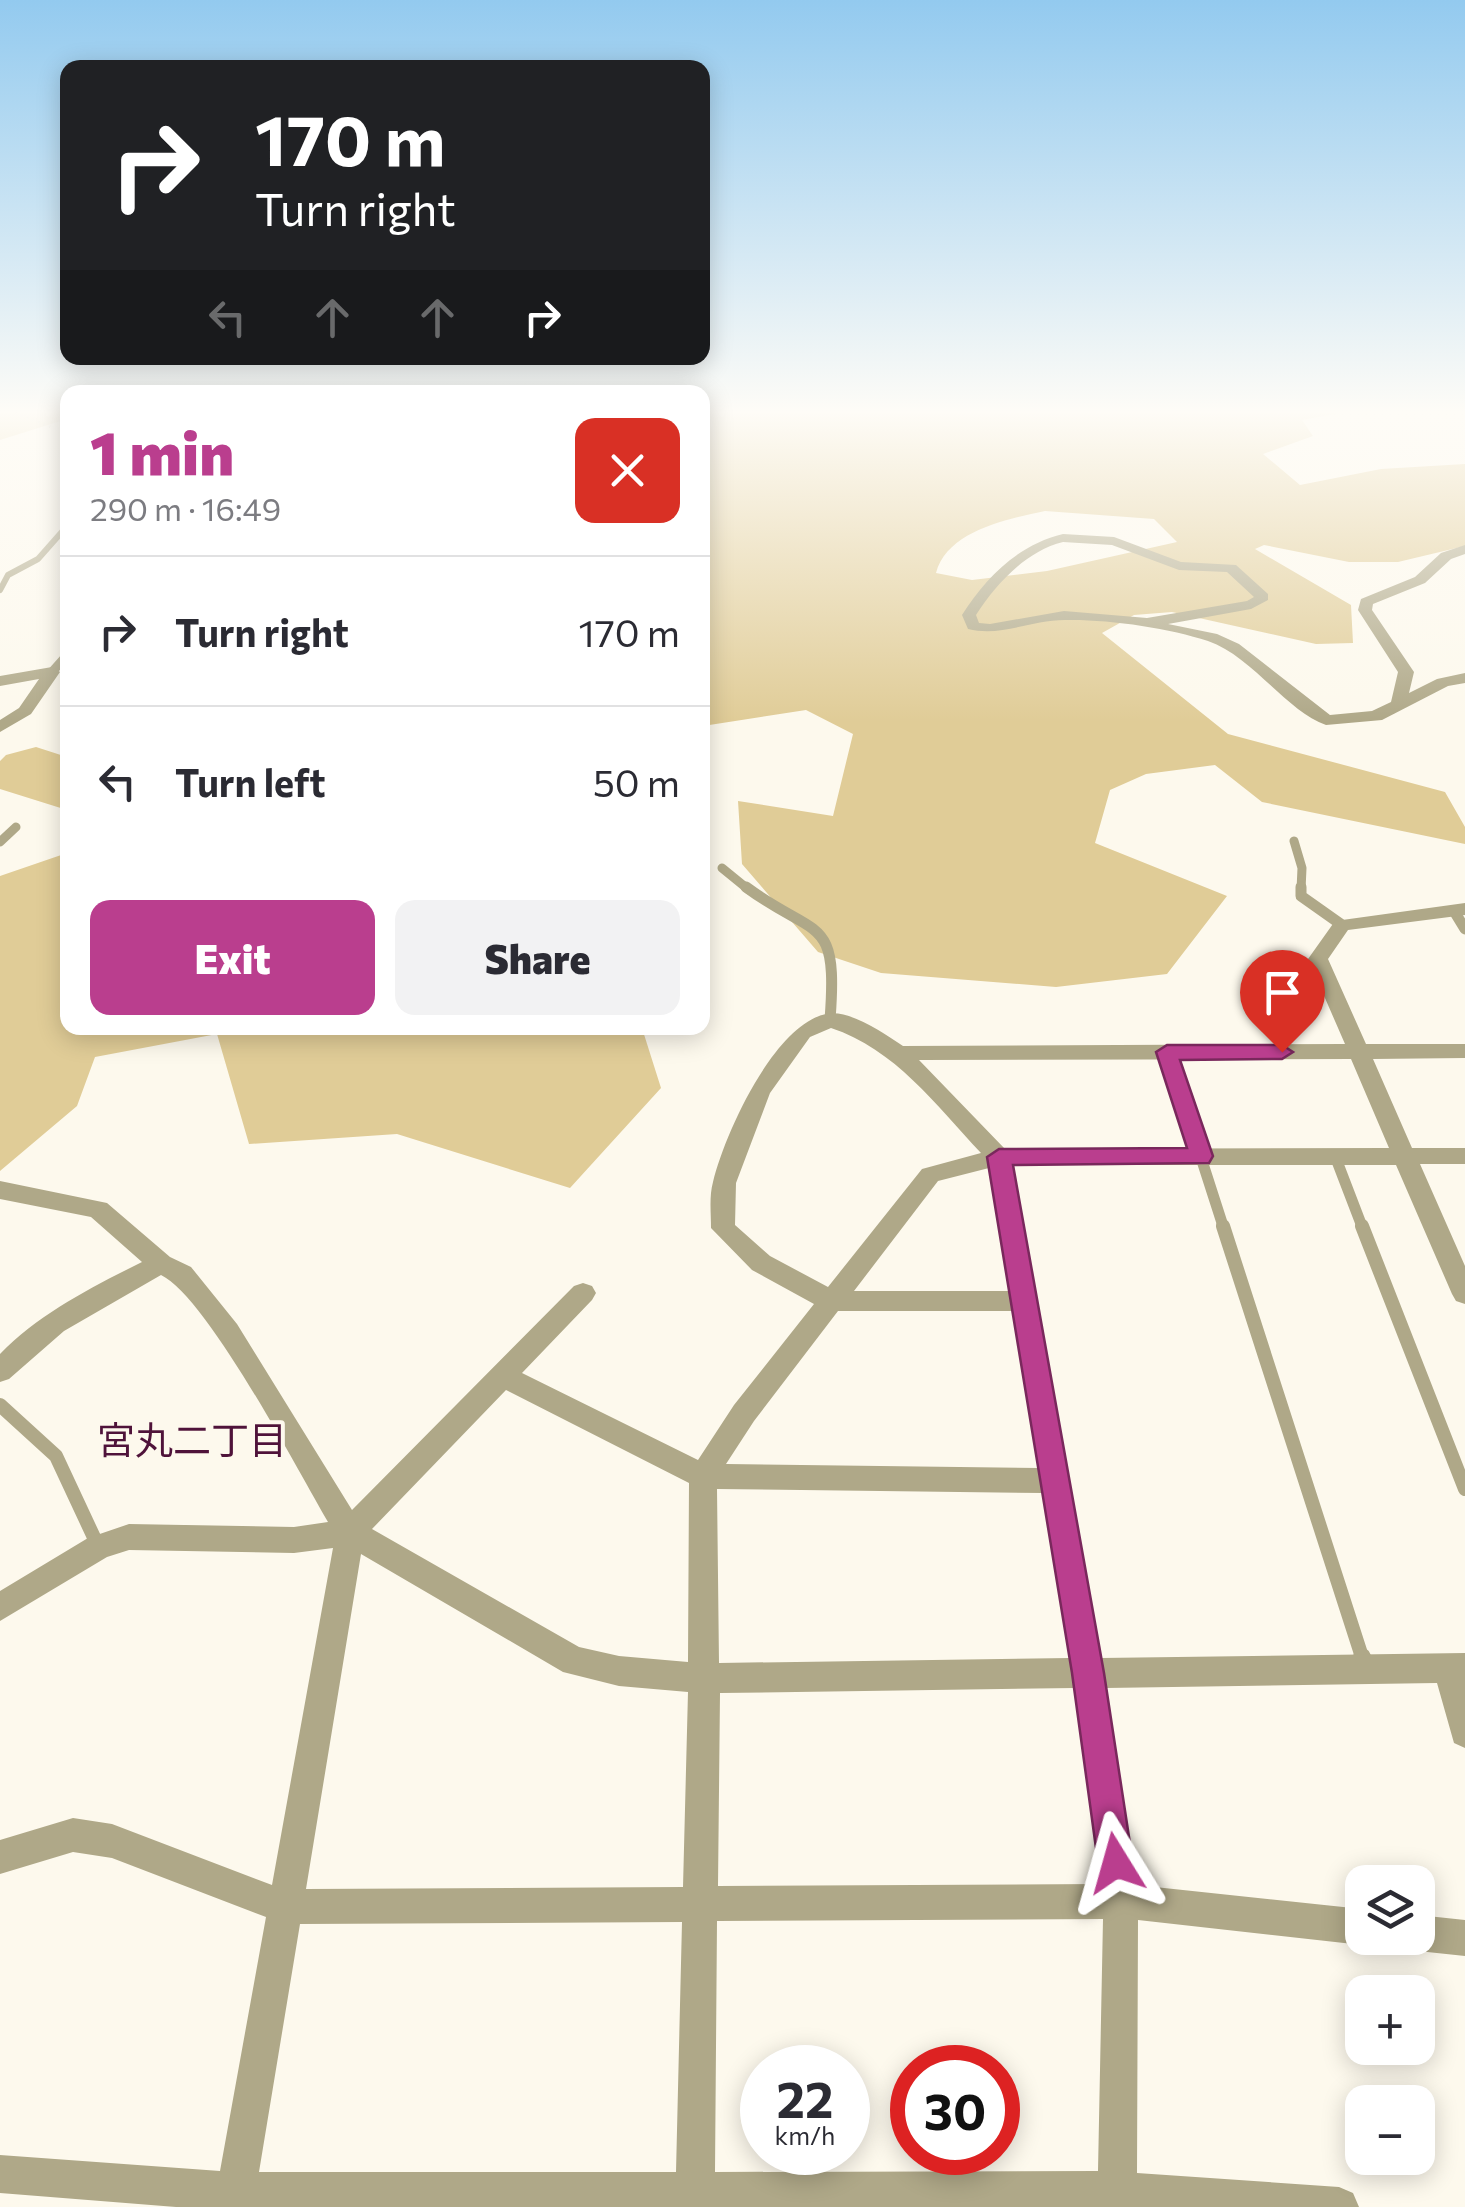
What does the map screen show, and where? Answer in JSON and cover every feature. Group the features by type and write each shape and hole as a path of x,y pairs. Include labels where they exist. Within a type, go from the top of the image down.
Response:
{"street":[{"path":"1146,624 1252,605 1263,597 1230,568 1179,566 1114,541 1063,538 1046,540 978,600 969,614 973,626 990,629 1064,616 1146,624 1212,637 1234,647 1326,720 1376,716 1443,682 1465,678"},
{"path":"1398,706 1406,672 1365,610 1366,602 1420,580 1446,556 1465,548"},
{"path":"0,682 52,672"},
{"path":"0,727 25,711 52,672"},
{"path":"1459,910 1342,925 1318,959 1465,1294"},
{"path":"1023,1301 832,1300 762,1263 723,1228 724,1182 760,1091 802,1032 830,1020 864,1031 899,1052 999,1157 1088,1673 1121,1901 1117,2199"},
{"path":"899,1052 1465,1051"},
{"path":"695,2200 704,1678 703,1476 744,1413 930,1175 999,1157 1465,1156"},
{"path":"0,1190 98,1210 162,1264 182,1274 228,1331 350,1532 574,1660 619,1671 704,1678 1457,1668 1465,1732"},
{"path":"0,1371 15,1354 88,1301 162,1264"},
{"path":"234,2200 350,1532 583,1293"},
{"path":"503,1376 703,1476 1055,1481"},
{"path":"0,1607 98,1547 129,1537 294,1540 350,1532"},
{"path":"0,1858 73,1836 112,1841 285,1907 1121,1901 1345,1925"},
{"path":"1435,1935 1465,1938"},
{"path":"0,2174 234,2200 1117,2199 1339,2207"}],"lane":[{"path":"0,590 8,575 38,558 60,534"},
{"path":"52,672 60,663"},
{"path":"0,842 16,827"},
{"path":"1294,841 1302,868 1301,896 1342,925"},
{"path":"722,868 750,891 804,920 825,940 834,968 830,1020"},
{"path":"1459,910 1465,930"},
{"path":"1167,1052 1366,1669"},
{"path":"1335,1156 1465,1489"},
{"path":"0,1404 56,1456 98,1547"}],"shaded area":[{"path":"710,516 1022,516 965,537 942,559 936,573 972,580 1047,571 1177,542 1154,519 1113,516 1465,516 1465,546 1398,562 1349,562 1264,545 1255,549 1351,605 1353,643 1316,644 1172,612 1134,615 1102,633 1228,734 1445,792 1465,827 1465,844 1262,802 1215,765 1146,774 1110,790 1095,843 1227,896 1167,974 1056,987 881,973 818,952 742,864 738,801 833,816 853,734 806,710 710,725"},
{"path":"36,747 60,755 60,808 0,789 0,761 6,755"},
{"path":"60,855 60,1035 212,1035 95,1057 77,1106 0,1171 0,876"},
{"path":"217,1035 644,1035 661,1088 570,1188 397,1134 249,1144"}],"district":[{"name":"宮丸二丁目","path":"192,1441"}],"route":[{"path":"1116,1863 1088,1673 999,1157 1201,1156 1167,1052 1282,1052"}]}
